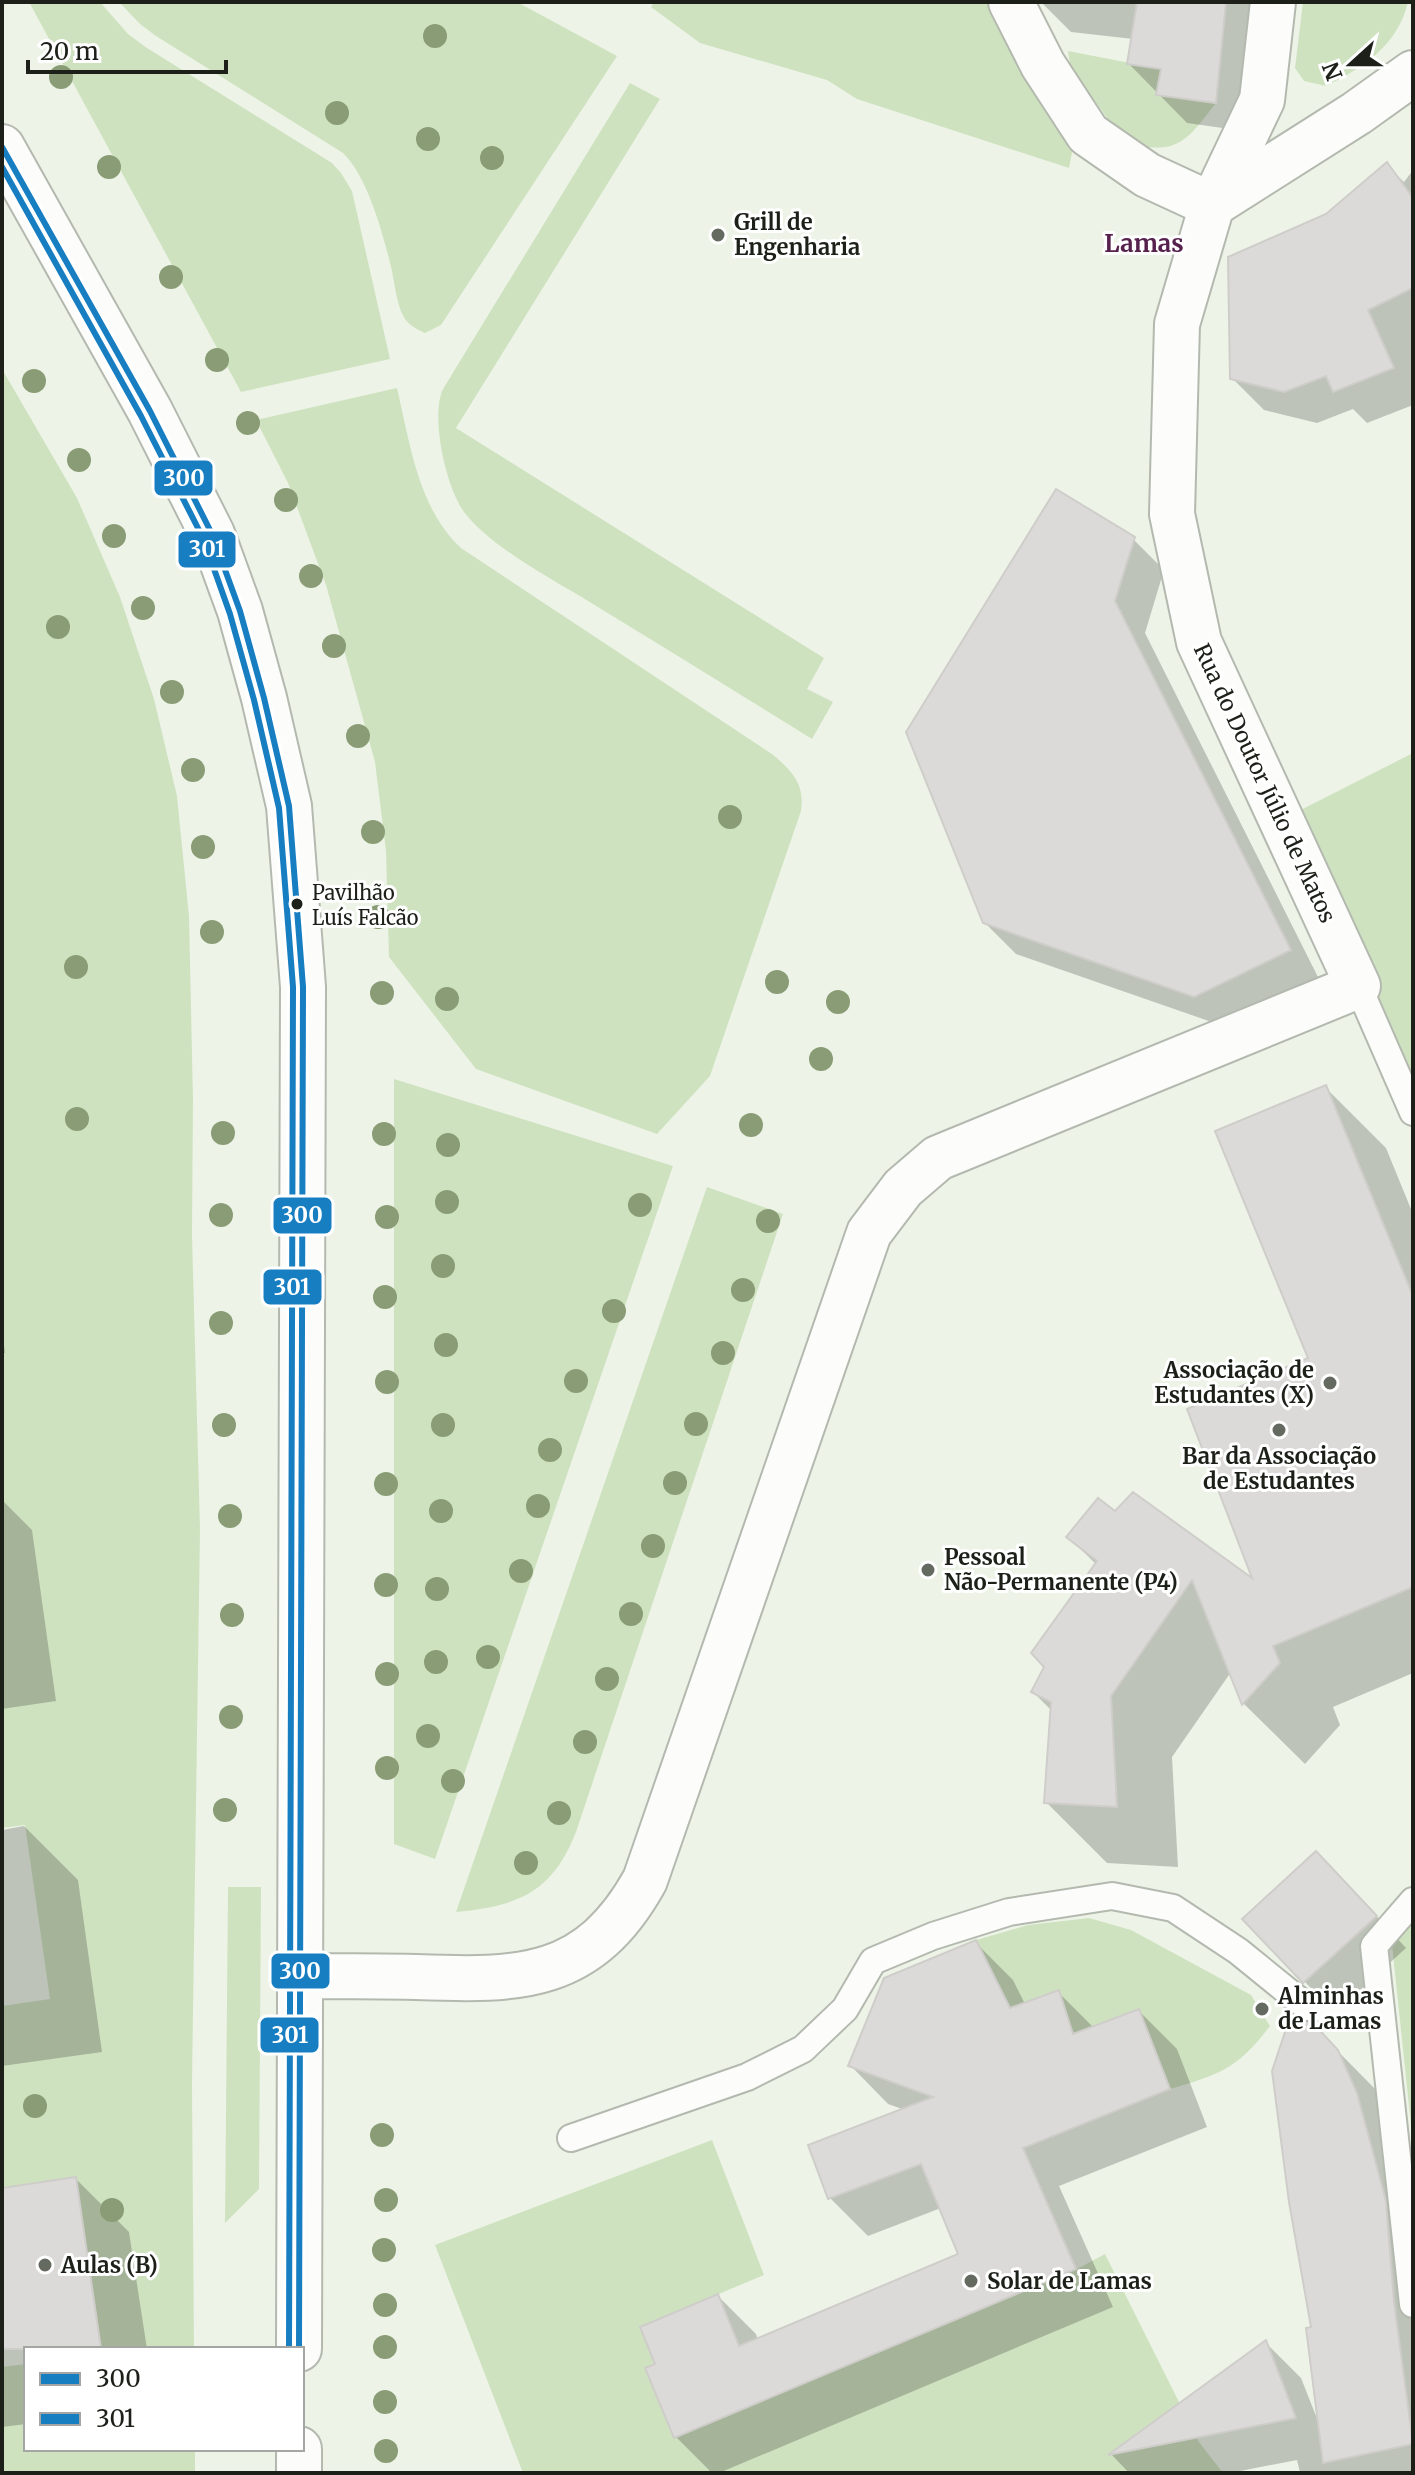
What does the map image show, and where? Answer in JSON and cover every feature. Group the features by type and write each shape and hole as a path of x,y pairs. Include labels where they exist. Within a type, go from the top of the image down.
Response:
{"street":[{"path":"1011,2 1043,65 1088,134 1147,175 1212,205 1357,113 1413,73"},
{"name":"Rua do Doutor Júlio de Matos","path":"1273,2 1262,100 1212,205 1177,324 1172,514 1199,642 1358,986"},
{"path":"2,147 150,411 212,534 240,611 289,806 303,987 299,2347"},
{"path":"300,1976 511,1978 558,1965 592,1946 616,1925 645,1880 869,1233 903,1188 938,1158 1358,986"},
{"path":"299,2451 299,2473"}],"lane":[{"name":"Rua do Doutor Júlio de Matos","path":"1358,986 1413,1112"},
{"path":"571,2138 747,2077 803,2049 845,2009 873,1961 933,1936 1009,1912 1112,1896 1173,1908 1238,1951 1307,2007 1380,2011"},
{"path":"1413,1901 1374,1946 1413,2304"}],"green space":[{"path":"29,2 100,2 128,34 147,48 332,163 352,191 390,359 241,392"},
{"path":"119,2 517,2 617,56 441,325 425,333 409,324 402,314 374,208 360,177 343,153 156,36"},
{"path":"654,2 988,2 1073,147 1069,168 857,99 827,80 700,43 651,7"},
{"path":"1303,2 1408,2 1396,31 1387,43 1366,63 1326,86 1304,81 1295,68"},
{"path":"1068,51 1161,69 1157,95 1216,103 1179,143 1158,148 1125,144 1070,65"},
{"path":"630,83 660,99 456,428 824,658 807,689 833,702 812,739 505,549 464,512 446,469 438,417 443,389"},
{"path":"2,369 77,498 120,597 154,699 177,796 189,916 192,1235 200,1528 192,2083 194,2347 102,2347 76,2177 2,2188 2,2006 50,1999 25,1825 2,1828"},
{"path":"397,388 425,494 446,532 461,548 772,754 791,772 799,785 801,811 710,1076 657,1134 476,1069 389,957 386,851 375,762 326,585 288,483 256,420"},
{"path":"1413,753 1413,1111 1275,823"},
{"path":"394,1079 673,1166 435,1859 394,1844"},
{"path":"707,1187 783,1214 576,1832 556,1869 530,1893 498,1906 456,1912"},
{"path":"228,1887 261,1887 259,2189 225,2223"},
{"path":"1089,1918 1131,1930 1251,1995 1270,2026 1248,2052 1227,2068 1170,2089 1139,2009 1073,2034 1059,1990 1010,2008 976,1940 1028,1925"},
{"path":"1413,1924 1413,2144 1392,1945"},
{"path":"712,2140 764,2275 640,2327 655,2364 645,2368 674,2438 1077,2269 1105,2254 1199,2442 1223,2473 523,2473 435,2245"},
{"path":"24,2364 24,2451 195,2451 195,2473 2,2473 2,2367"}],"building":[{"path":"1137,2 1226,2 1216,103 1156,95 1161,69 1127,64"},
{"path":"1387,162 1413,198 1413,288 1368,310 1394,368 1333,392 1326,376 1284,392 1230,379 1228,257 1326,214"},
{"path":"1056,489 1135,537 1115,601 1291,950 1194,997 983,923 906,732"},
{"name":"Associação de Estudantes (X)","path":"1326,1085 1413,1296 1413,1587 1273,1646 1280,1663 1242,1705 1192,1580 1111,1696 1117,1807 1044,1803 1051,1702 1031,1692 1044,1667 1031,1653 1097,1561 1066,1537 1098,1498 1115,1511 1133,1492 1252,1578 1187,1409 1308,1358 1215,1131"},
{"path":"1316,1851 1377,1916 1303,1983 1242,1919"},
{"path":"976,1940 1010,2008 1059,1990 1073,2034 1139,2009 1170,2089 1023,2148 1076,2269 674,2438 645,2368 655,2364 640,2327 718,2294 739,2346 958,2254 921,2164 828,2199 808,2145 933,2097 848,2066 884,1978"},
{"path":"1291,2014 1298,2020 1313,2023 1338,2050 1357,2093 1386,2201 1394,2302 1413,2444 1323,2463 1306,2328 1311,2327 1289,2202 1272,2071"},
{"name":"Aulas (B)","path":"76,2177 101,2347 2,2349 2,2188"},
{"path":"1266,2340 1296,2418 1108,2455"}],"transit line":[{"name":"300","path":"2,147 150,411 212,534 240,611 289,806 303,987 299,2347"},
{"name":"301","path":"2,167 141,416 203,538 230,614 279,808 293,987 289,2347"}],"place":[{"name":"Grill de Engenharia","path":"718,235"},
{"name":"Pavilhão Luís Falcão","path":"297,904"},
{"name":"Associação de Estudantes (X)","path":"1330,1383"},
{"name":"Bar da Associação de Estudantes","path":"1279,1430"},
{"name":"Pessoal Não-Permanente (P4)","path":"928,1570"},
{"name":"Alminhas de Lamas","path":"1262,2009"},
{"name":"Aulas (B)","path":"45,2265"},
{"name":"Solar de Lamas","path":"971,2281"}],"district":[{"name":"Lamas","path":"1144,244"}]}
